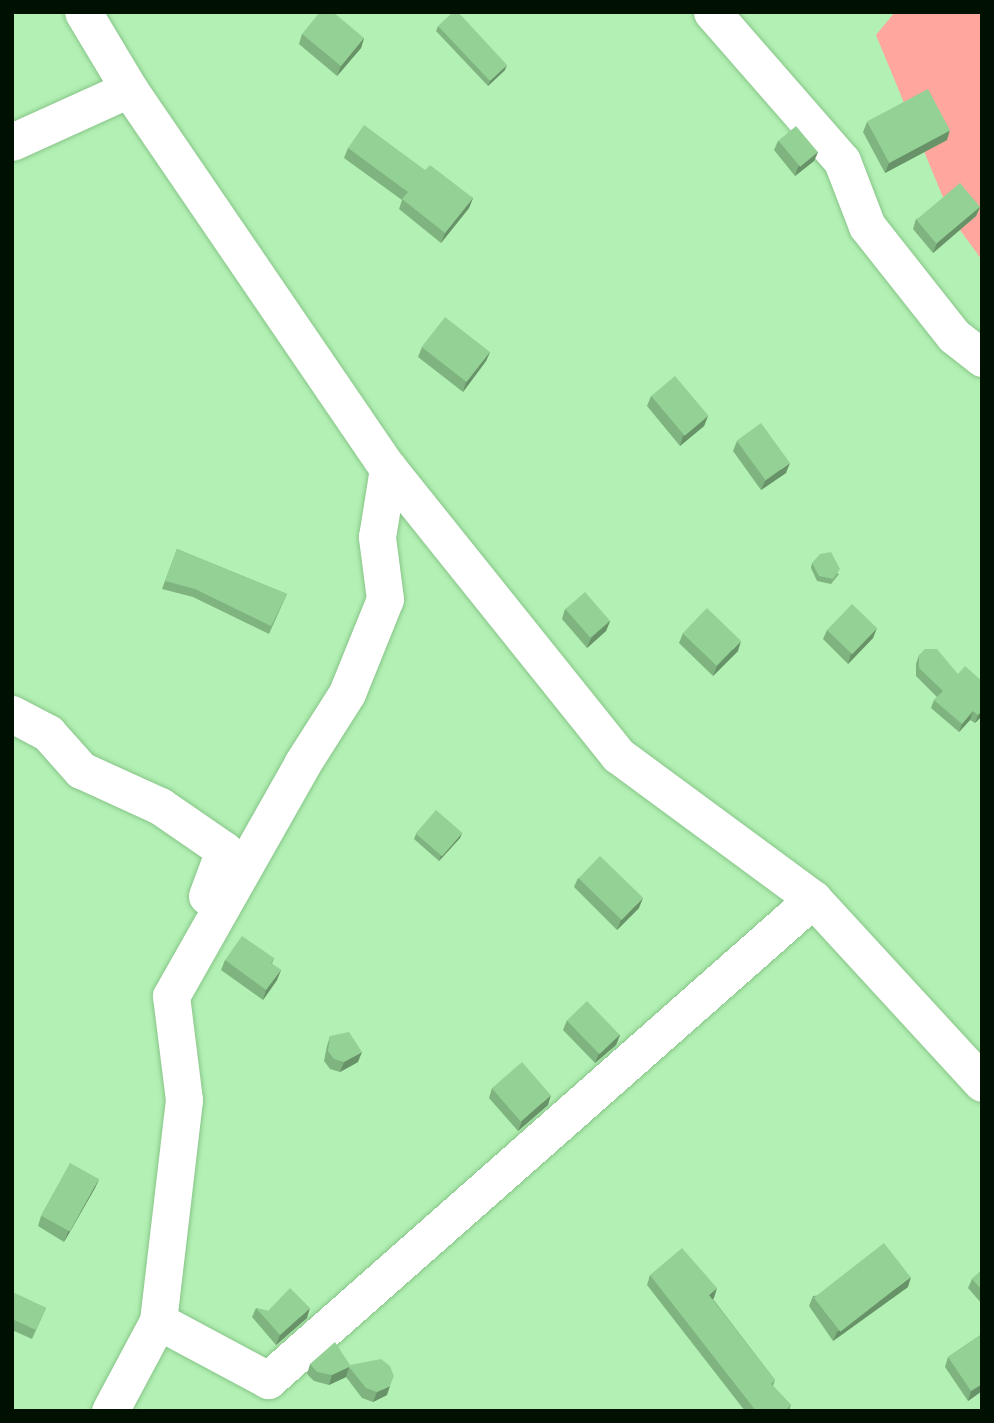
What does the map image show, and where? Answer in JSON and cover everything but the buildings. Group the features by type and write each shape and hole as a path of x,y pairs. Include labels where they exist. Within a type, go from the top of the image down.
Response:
{"street":[{"path":"83,12 129,89 388,468 618,755 813,899 982,1083"},
{"path":"712,12 842,161 867,226 954,337 982,358"},
{"path":"12,142 27,140 129,89"},
{"path":"171,996 302,764 347,693 385,599 377,537 388,468"},
{"path":"12,714 48,733 81,770 160,806 224,849 171,996 184,1100 158,1321 110,1411"},
{"path":"158,1321 268,1380 813,899"}],"shaded area":[{"path":"895,12 982,12 982,260 952,219 876,35"}]}
